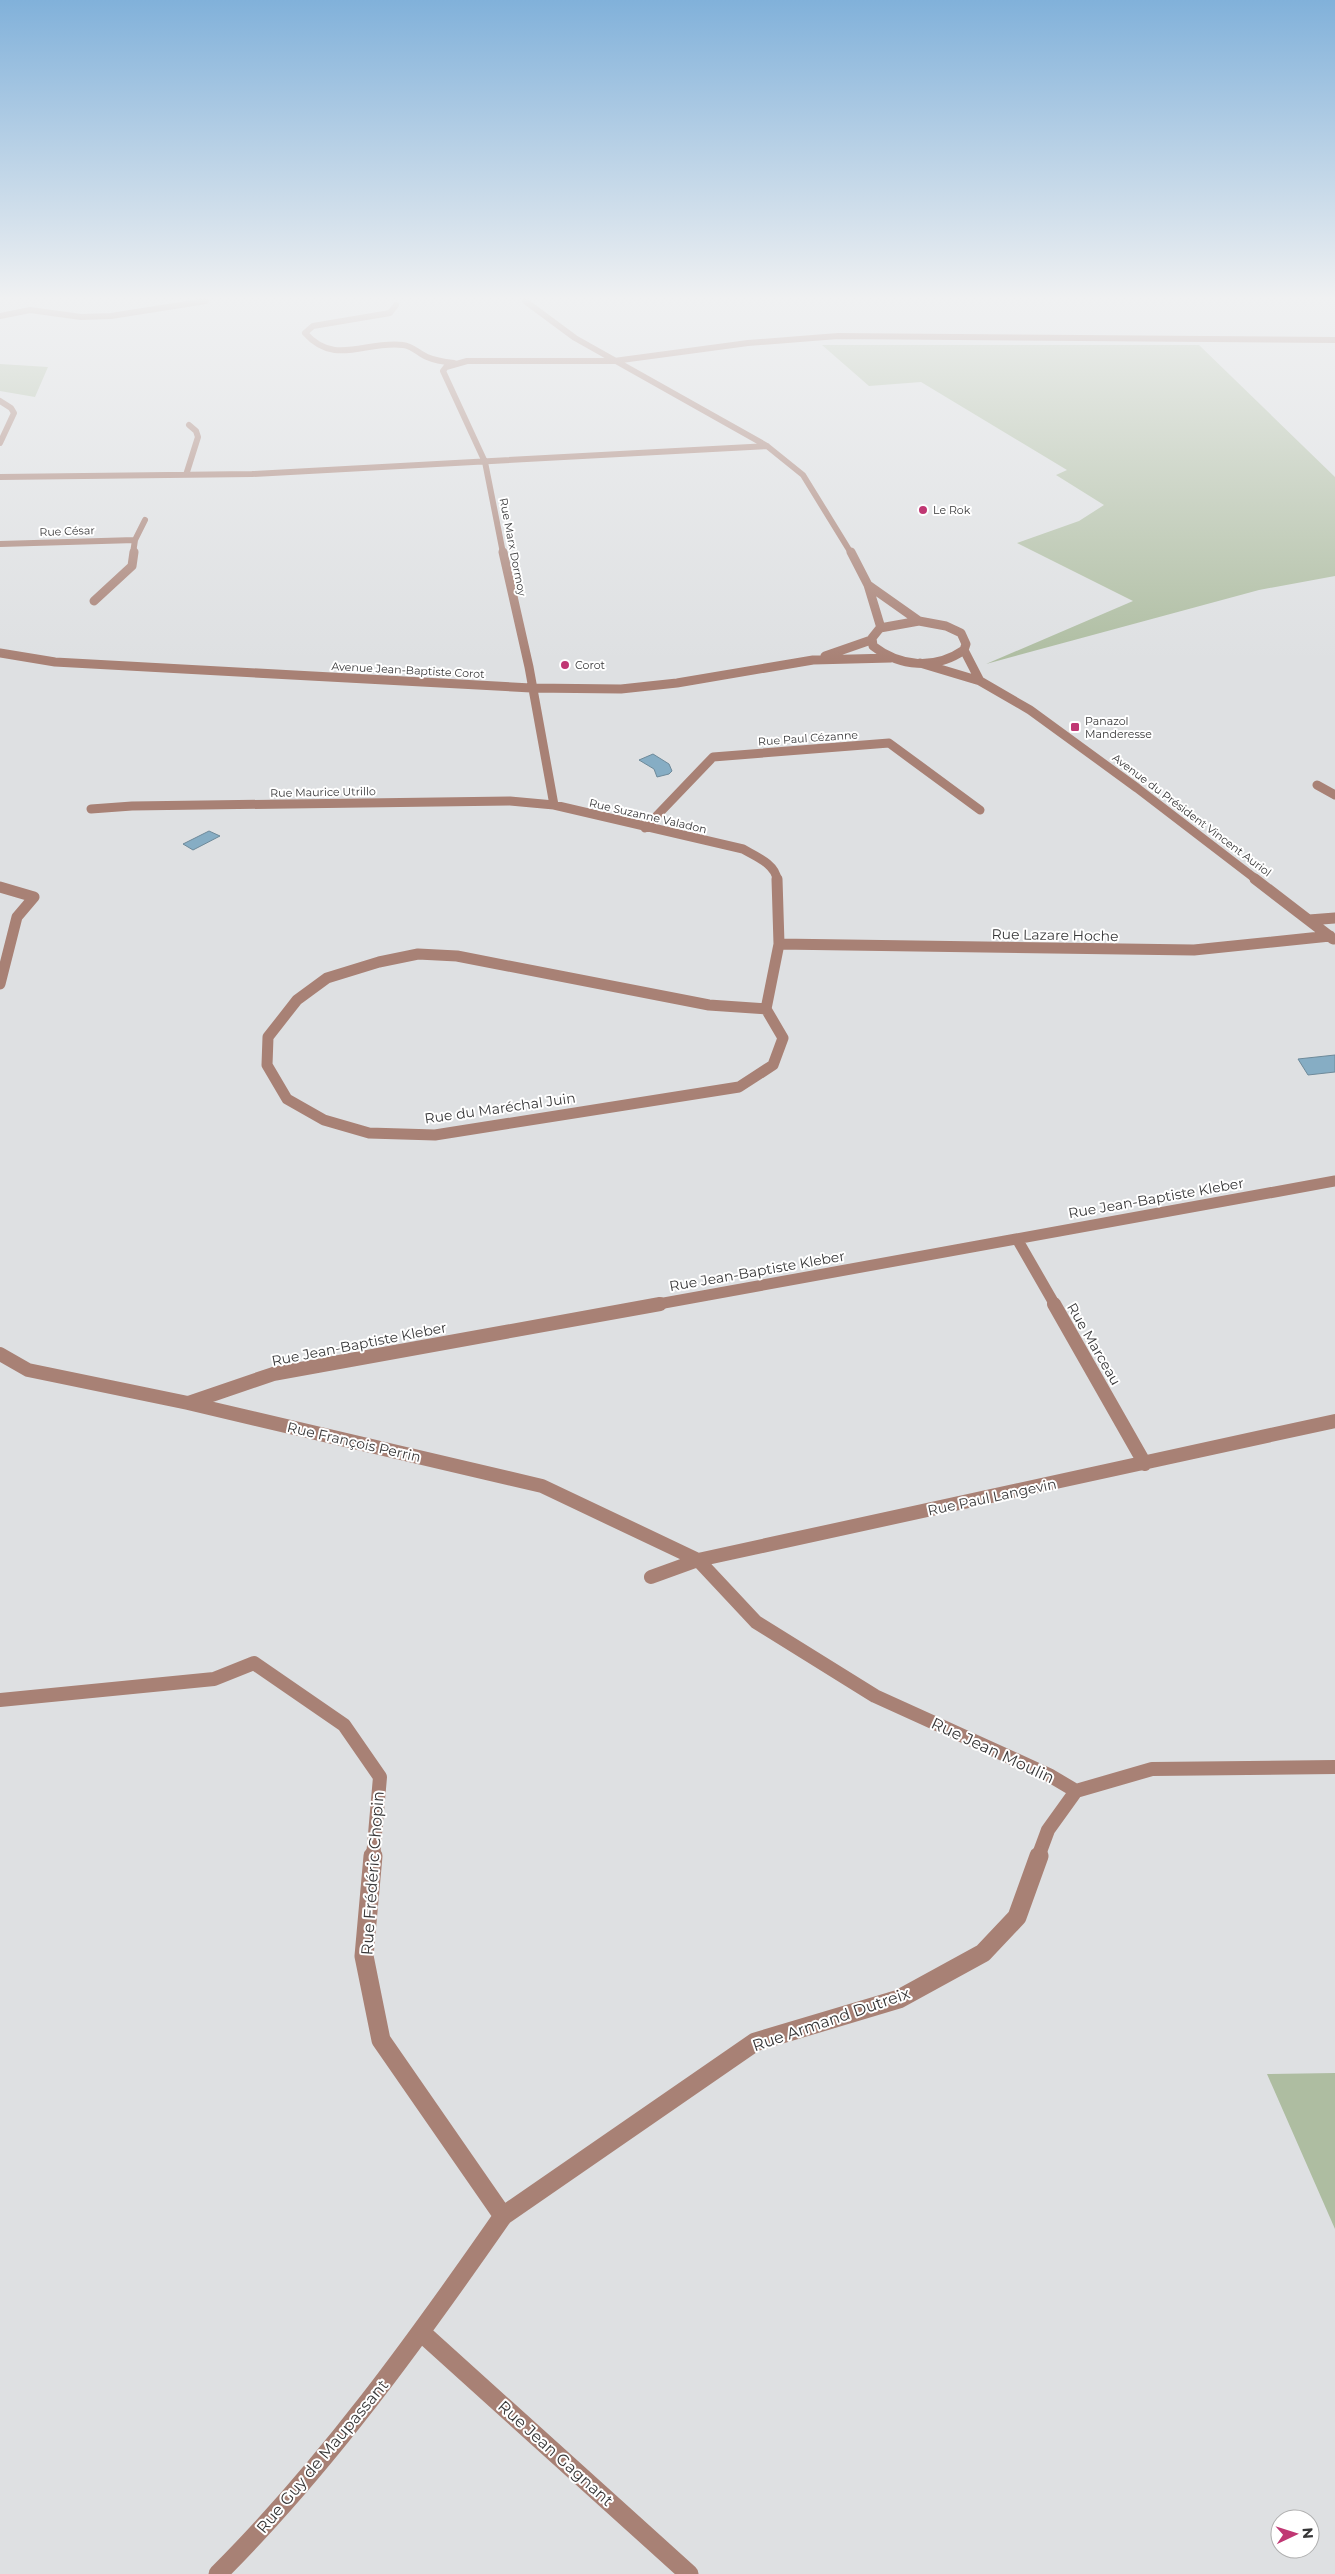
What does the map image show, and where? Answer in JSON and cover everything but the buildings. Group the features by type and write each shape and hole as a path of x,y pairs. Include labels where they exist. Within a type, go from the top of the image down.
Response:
{"street":[{"path":"0,442 10,421"},
{"name":"Rue Marx Dormoy","path":"467,421 485,462 511,593 529,667 531,688"},
{"path":"722,421 767,446 803,475 844,539 868,585 881,628"},
{"path":"186,475 198,437 196,431 190,425"},
{"path":"0,477 186,475 345,470 767,446"},
{"path":"94,601 132,566 135,540 145,520"},
{"name":"Rue César","path":"0,544 135,540"},
{"path":"868,585 919,621"},
{"path":"891,658 876,650 871,640 874,633 891,624 919,621 946,626 961,634 966,644 964,650 948,660 920,663"},
{"name":"Avenue Jean-Baptiste Corot","path":"813,660 871,640"},
{"path":"964,650 980,681"},
{"name":"Avenue Jean-Baptiste Corot","path":"0,653 54,662 531,688 621,689 677,683 813,660 891,658 920,663"},
{"name":"Avenue du Président Vincent Auriol","path":"920,663 980,681 1030,710 1070,738 1332,938"},
{"path":"531,688 554,805"},
{"name":"Rue Paul Cézanne","path":"645,828 713,757 889,743 980,810"},
{"path":"1317,784 1335,795"},
{"name":"Rue Maurice Utrillo","path":"91,809 132,806 510,801 554,805"},
{"name":"Rue Suzanne Valadon","path":"554,805 645,828 743,849 767,863 777,876 779,944"},
{"path":"0,887 34,896 17,917 0,984"},
{"path":"1309,920 1335,918"},
{"name":"Rue Lazare Hoche","path":"779,944 1194,950 1332,938"},
{"path":"766,1009 779,944"},
{"name":"Rue du Maréchal Juin","path":"418,954 457,956 709,1005 766,1009 783,1038 773,1066 738,1087 435,1135 369,1133 324,1120 287,1100 267,1064 268,1037 297,1000 327,978 379,962 418,954"},
{"name":"Rue Jean-Baptiste Kleber","path":"188,1402 273,1374 1335,1181"},
{"name":"Rue Marceau","path":"1018,1239 1145,1464"},
{"name":"Rue François Perrin","path":"0,1354 28,1370 188,1402 542,1486 698,1560"},
{"name":"Rue Paul Langevin","path":"651,1577 698,1560 1335,1422"},
{"name":"Rue Jean Moulin","path":"698,1560 756,1622 867,1691 1049,1775 1076,1791"},
{"name":"Rue Frédéric Chopin","path":"0,1700 214,1679 254,1663 344,1725 380,1777 364,1956 382,2040 503,2216"},
{"path":"1076,1791 1152,1769 1335,1767"},
{"name":"Rue Armand Dutreix","path":"503,2216 755,2042 899,1999 983,1953 1017,1916 1048,1830 1076,1791"},
{"path":"422,2334 503,2216"},
{"name":"Rue Guy de Maupassant","path":"218,2574 247,2545 296,2490 422,2334"},
{"name":"Rue Jean Gagnant","path":"422,2334 689,2574"}],"green space":[{"path":"986,421 1277,421 1335,477 1335,576 1259,590 986,664 1133,601 1017,543 1079,521 1104,505 1056,475 1067,470"},
{"path":"1335,2073 1335,2229 1267,2074"}],"water":[{"path":"653,754 669,764 672,771 669,774 657,777 654,769 639,760"},
{"path":"209,831 220,836 193,850 183,844"},
{"path":"1335,1055 1335,1072 1308,1075 1298,1059"}],"place":[{"name":"Le Rok","path":"923,510"},
{"name":"Corot","path":"565,665"},
{"name":"Panazol Manderesse","path":"1075,727"}]}
